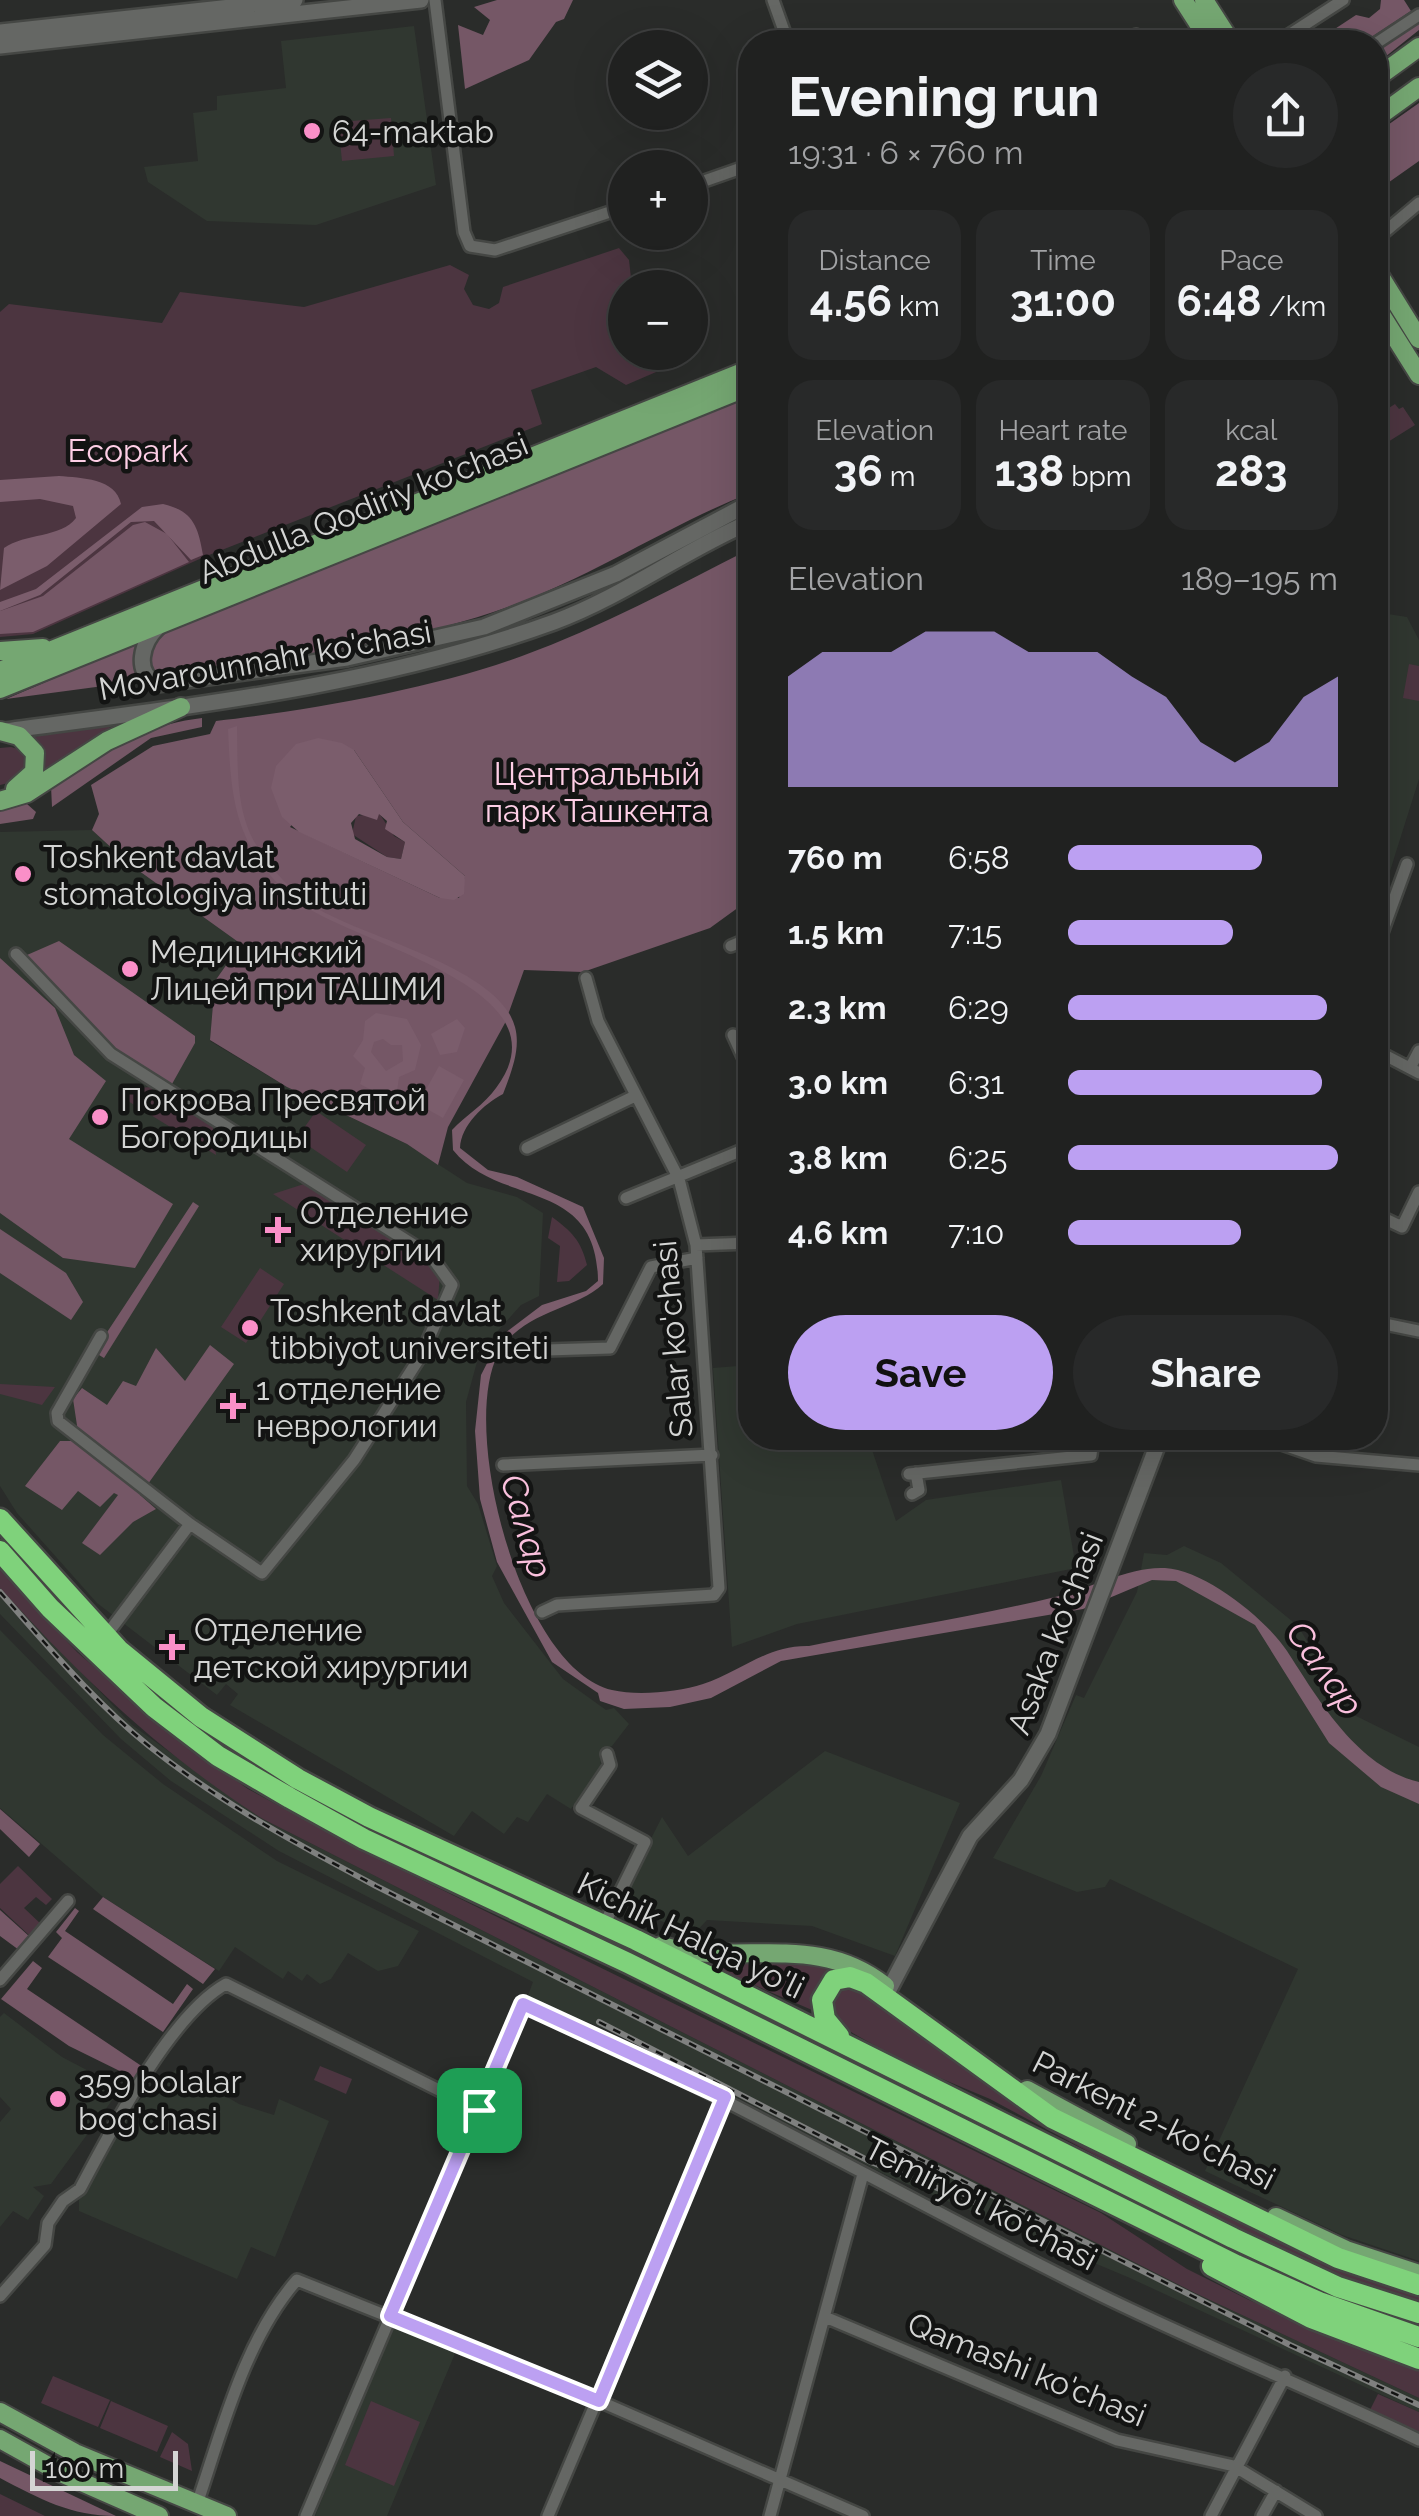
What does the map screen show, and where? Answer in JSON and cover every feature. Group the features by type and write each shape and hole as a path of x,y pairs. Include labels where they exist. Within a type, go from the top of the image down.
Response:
{"highway":[{"name":"Kichik Halqa yo'li","path":"0,1519 99,1644 207,1722 298,1779 368,1817 636,1940 1232,2238 1338,2287 1419,2314"},
{"name":"Kichik Halqa yo'li","path":"0,1551 189,1735 364,1839 628,1963 1108,2202 1319,2302 1419,2337"},
{"path":"843,2042 822,2012 829,1984 850,1977 887,1993 1052,2118 1338,2258 1419,2285"},
{"path":"1108,2202 1287,2307 1419,2359"}],"main road":[{"path":"1182,0 1202,30"},
{"path":"1204,0 1223,30"},
{"path":"1388,70 1419,47"},
{"path":"1388,110 1419,87"},
{"path":"1388,289 1419,338"},
{"path":"1388,326 1419,375"},
{"name":"Abdulla Qodiriy ko'chasi","path":"237,584 738,375"},
{"name":"Abdulla Qodiriy ko'chasi","path":"0,671 187,604 738,391"},
{"name":"Abdulla Qodiriy ko'chasi","path":"0,688 162,622 187,604"},
{"path":"0,651 73,642"},
{"path":"0,801 27,793 106,741 181,707"},
{"path":"0,731 24,739 36,759 26,783 0,792"},
{"name":"Parkent 2-ko'chasi","path":"636,1940 688,1953 836,1957 864,1970 887,1993 1052,2105 1346,2250 1419,2274"},
{"path":"0,2412 75,2454 227,2516"},
{"path":"0,2439 86,2485 159,2516"}],"street":[{"path":"0,32 295,0"},
{"path":"0,46 421,0"},
{"path":"436,0 464,232 470,246 481,251 510,246 608,214"},
{"path":"773,0 784,30"},
{"path":"1297,30 1343,0"},
{"path":"1388,35 1419,15"},
{"path":"708,180 738,169"},
{"path":"1388,229 1419,203"},
{"name":"Movarounnahr ko'chasi","path":"162,622 146,640 142,662 150,681 166,685 347,658 522,614 616,574 738,509"},
{"name":"Movarounnahr ko'chasi","path":"0,731 257,696 457,652 559,620 623,592 738,529"},
{"path":"1388,916 1407,864"},
{"path":"731,946 738,943"},
{"path":"16,954 111,1054 418,1247 442,1268 452,1285 440,1320 400,1390 354,1460 266,1572 259,1573 190,1524 58,1422 57,1413 101,1336"},
{"name":"Salar ko'chasi","path":"542,1612 557,1605 714,1595 718,1588 696,1252 679,1179 598,1020 586,978"},
{"path":"733,1035 738,1046"},
{"path":"1388,1057 1414,1070 1419,1051"},
{"path":"528,1148 635,1096"},
{"path":"626,1198 738,1152"},
{"path":"1388,1220 1402,1227 1419,1192"},
{"path":"548,1350 610,1348 651,1267 696,1252 738,1244"},
{"path":"1388,1325 1419,1331"},
{"path":"912,1494 919,1490 913,1474 1091,1455 1091,1450"},
{"name":"Asaka ko'chasi","path":"887,1993 970,1836 1036,1757 1068,1688 1093,1606 1155,1450"},
{"path":"1299,1450 1316,1456 1419,1465"},
{"path":"503,1465 712,1456"},
{"path":"99,1644 190,1524"},
{"path":"604,1926 645,1842 581,1808 610,1765 607,1754"},
{"path":"0,1980 68,1901"},
{"path":"0,2296 45,2245 48,2222 63,2201 80,2189 165,2044 208,1994 226,1984 479,2110 306,2516"},
{"name":"Temiryo'l ko'chasi","path":"479,2110 523,2004 725,2097 863,2174 1100,2295 1419,2440"},
{"path":"548,2516 725,2097"},
{"path":"770,2516 863,2174"},
{"path":"197,2504 230,2408 276,2304 297,2280 599,2401 862,2516"},
{"name":"Qamashi ko'chasi","path":"826,2317 1117,2440 1234,2466 1316,2516"},
{"path":"1211,2516 1234,2466 1285,2376"},
{"path":"1262,2516 1276,2491"}],"shaded area":[{"name":"64-maktab","path":"414,26 436,185 316,225 207,221 148,182 144,167 198,161 193,113 217,110 217,96 286,88 281,41"},
{"path":"59,476 105,484 118,495 121,504 47,566 0,590 4,548 61,529 76,518 73,506 40,499 0,502 0,480"},
{"path":"163,504 181,511 192,521 203,555 191,560 154,521 131,522 40,595 0,611 0,602 36,589 142,507"},
{"path":"1388,614 1407,617 1419,640 1419,779 1390,871"},
{"name":"Салар","path":"237,726 239,788 245,819 257,846 283,880 298,895 337,919 458,971 484,987 504,1006 517,1035 512,1069 503,1094 475,1116 464,1131 460,1148 488,1170 517,1177 583,1207 604,1258 603,1284 534,1320 508,1340 498,1354 488,1389 487,1436 493,1488 506,1543 526,1594 550,1639 579,1673 622,1692 682,1689 717,1679 780,1650 994,1611 1138,1571 1165,1568 1198,1577 1250,1611 1277,1638 1326,1710 1358,1747 1397,1774 1419,1782 1419,1804 1381,1787 1329,1743 1255,1625 1176,1581 1152,1580 1083,1609 781,1661 711,1698 670,1707 624,1709 600,1701 598,1693 552,1662 497,1562 480,1499 475,1431 481,1375 501,1336 542,1305 586,1291 598,1281 593,1248 581,1224 564,1209 472,1168 453,1150 452,1130 496,1088 512,1052 504,1020 478,993 440,970 315,912 288,894 270,875 246,837 234,798 228,729"},
{"path":"318,738 354,750 403,822 465,876 464,894 454,900 440,898 299,832 282,817 271,788 276,766 296,744","holes":["359,814 377,820 379,814 387,821 385,829 405,842 401,859 387,857 355,839 351,823"]},
{"name":"Toshkent davlat tibbiyot universiteti","path":"92,830 128,863 241,944 215,981 210,1041 287,1087 407,1144 467,1183 517,1197 543,1213 539,1296 521,1305 480,1351 466,1402 467,1486 478,1504 497,1566 492,1576 504,1603 563,1679 606,1710 614,1708 629,1724 612,1746 600,1751 601,1766 571,1809 547,1794 528,1822 517,1817 504,1834 472,1811 454,1836 230,1705 238,1694 226,1684 217,1695 97,1603 17,1513 0,1486 0,832"},
{"path":"376,1013 407,1019 421,1045 415,1070 399,1077 396,1099 390,1100 360,1084 365,1068 353,1056 363,1040 365,1021","holes":["383,1039 391,1045 402,1045 403,1061 386,1071 371,1052 374,1042"]},
{"path":"457,1019 465,1028 457,1052 440,1055 431,1034"},
{"path":"439,1066 464,1080 443,1118 418,1104"},
{"path":"738,1366 738,1450 872,1450 896,1521 926,1500 1061,1480 1076,1568 797,1624 732,1647 713,1368"},
{"path":"1184,1546 1221,1563 1298,1626 1350,1713 1419,1747 1419,2261 1342,2235 1205,2171 1298,1969 1110,1879 1105,1887 1077,1892 993,1858 1041,1776 1076,1695 1084,1698 1137,1592 1144,1553 1167,1555"},
{"path":"0,1588 132,1725 263,1819 1195,2293 1419,2398 1419,2412 1130,2278 888,2176 610,2031 527,1998 533,1982 279,1851 171,1781 121,1739 0,1614"},
{"path":"0,1630 103,1735 163,1784 277,1861 419,1931 398,1966 378,1971 348,1953 331,1979 320,1984 307,1974 302,1981 288,1971 283,1979 235,1947 219,1971 103,1897 0,1808"},
{"path":"825,1751 960,1803 895,1956 812,1926 707,1920 694,1934 618,1904 662,1817 688,1856"},
{"name":"359 bolalar bog'chasi","path":"4,2013 62,2057 121,2088 51,2184 33,2187 44,2196 28,2220 13,2211 0,2227 0,2122 11,2109 0,2097 0,2017"},
{"path":"178,2068 239,2104 274,2115 279,2099 329,2121 275,2257 251,2247 237,2279 79,2211 79,2196 133,2105"},
{"path":"396,2319 459,2344 387,2516 315,2516"}],"green space":[{"path":"497,0 573,0 564,19 556,22 529,60 465,89 458,25 483,35 490,20 474,7"},
{"path":"1381,0 1404,0 1411,11 1382,30 1333,30 1356,15 1369,18 1380,9"},
{"path":"1419,21 1419,30 1388,55 1388,41"},
{"path":"1419,103 1419,161 1388,183 1388,125"},
{"path":"391,118 394,156 342,161 338,122"},
{"name":"Ecopark","path":"621,250 629,260 630,270 608,270 608,370 661,370 626,385 596,367 531,390 542,424 204,557 33,634 0,637 0,312 9,304 162,323 180,292 304,307 450,265 469,275 464,289 473,305 489,309 499,303 503,287"},
{"path":"738,397 738,498 539,595 465,621 378,642 156,678 150,670 151,653 161,634"},
{"path":"1395,404 1399,409 1403,407 1415,425 1388,442 1388,409"},
{"path":"145,522 167,534 189,562 33,632 0,634 0,611 43,596 133,525"},
{"name":"Центральный парк Ташкента","path":"738,555 738,908 710,928 583,972 524,970 505,1023 448,1127 438,1165 407,1144 287,1087 210,1040 215,981 241,944 128,863 92,830 99,814 91,785 153,746 210,734 216,721 371,697 451,678 522,656 609,619","holes":["354,750 403,822 465,876 459,898 440,898 290,827"]},
{"path":"144,640 141,681 6,699"},
{"path":"1409,664 1419,666 1419,701 1403,698"},
{"path":"202,718 202,727 151,738 52,807 51,786 105,752 160,727"},
{"path":"115,724 38,777 39,748 32,737"},
{"path":"0,748 22,750 29,763 17,781 0,785"},
{"path":"27,804 36,812 33,819 0,824 0,806"},
{"path":"379,813 394,836 405,842 401,859 387,857 352,834 356,816"},
{"path":"59,941 195,1036 195,1043 172,1084 116,1050 27,955"},
{"path":"0,958 55,1008 74,1055 106,1081 69,1139 173,1204 135,1268 63,1258 0,1213"},
{"path":"150,1087 213,1127 216,1155 123,1098 139,1088"},
{"path":"316,1111 366,1145 347,1172 297,1138"},
{"path":"304,1184 433,1265 440,1273 438,1300 273,1194"},
{"path":"193,1202 199,1206 104,1358 94,1352"},
{"path":"552,1217 574,1237 587,1265 569,1281 557,1282 560,1246 548,1238"},
{"path":"0,1229 66,1273 83,1302 71,1320 0,1273"},
{"path":"260,1268 284,1284 246,1343 221,1327"},
{"path":"210,1345 234,1364 140,1495 156,1509 133,1522 100,1555 82,1543 118,1495 114,1493 100,1507 78,1491 62,1510 25,1486 60,1441 72,1441 78,1432 73,1399 82,1388 107,1405 123,1381 136,1386 156,1348 185,1381"},
{"path":"0,1384 55,1387 42,1405 0,1394"},
{"path":"0,1569 77,1652 174,1736 248,1789 367,1853 1101,2213 1187,2269 1249,2300 1419,2370 1419,2398 1195,2293 263,1819 156,1741 92,1683 0,1588"},
{"path":"0,1809 40,1844 29,1857 0,1829"},
{"path":"18,1866 52,1899 46,1905 36,1897 24,1908 42,1925 31,1937 0,1908 0,1884"},
{"path":"103,1897 215,1969 203,1984 93,1909"},
{"path":"75,1908 79,1911 65,1931 173,2004 187,1984 193,1989 163,2032 48,1957 62,1938 56,1932"},
{"path":"0,1910 30,1937 19,1950 0,1936"},
{"path":"33,1961 42,1968 27,1989 143,2067 134,2078 69,2046 1,1999"},
{"path":"701,1962 802,1963 849,1969 822,1979 812,2010"},
{"path":"843,1984 862,1990 991,2084 1128,2165 1270,2235 1419,2294 1419,2305 1361,2286 1196,2209 990,2099 909,2065 835,2023 826,1997"},
{"path":"320,2066 352,2079 346,2094 314,2080"},
{"path":"53,2376 110,2400 98,2427 41,2403"},
{"path":"1378,2394 1419,2412 1419,2435 1369,2412"},
{"path":"111,2401 168,2426 157,2452 100,2428"},
{"path":"371,2401 420,2422 394,2486 345,2465"},
{"path":"172,2432 188,2444 192,2471 160,2457"},
{"path":"0,2461 116,2516 70,2510 29,2493 0,2478"},
{"path":"0,2494 45,2516 0,2516"}],"railway":[{"path":"0,1592 128,1729 203,1786 288,1838 376,1886 1290,2345 1419,2405"},
{"path":"599,2022 871,2162 973,2202"}],"place":[{"name":"64-maktab","path":"312,131"},
{"name":"Toshkent davlat stomatologiya instituti","path":"23,874"},
{"name":"Медицинский Лицей при ТАШМИ","path":"130,969"},
{"name":"Покрова Пресвятой Богородицы","path":"100,1117"},
{"name":"Отделение хирургии","path":"278,1230"},
{"name":"Toshkent davlat tibbiyot universiteti","path":"250,1328"},
{"name":"1 отделение неврологии","path":"233,1406"},
{"name":"Отделение детской хирургии","path":"172,1647"},
{"name":"359 bolalar bog'chasi","path":"58,2099"}],"route":[{"path":"523,2004 725,2097 599,2401 390,2316 479,2110 523,2004"}]}
